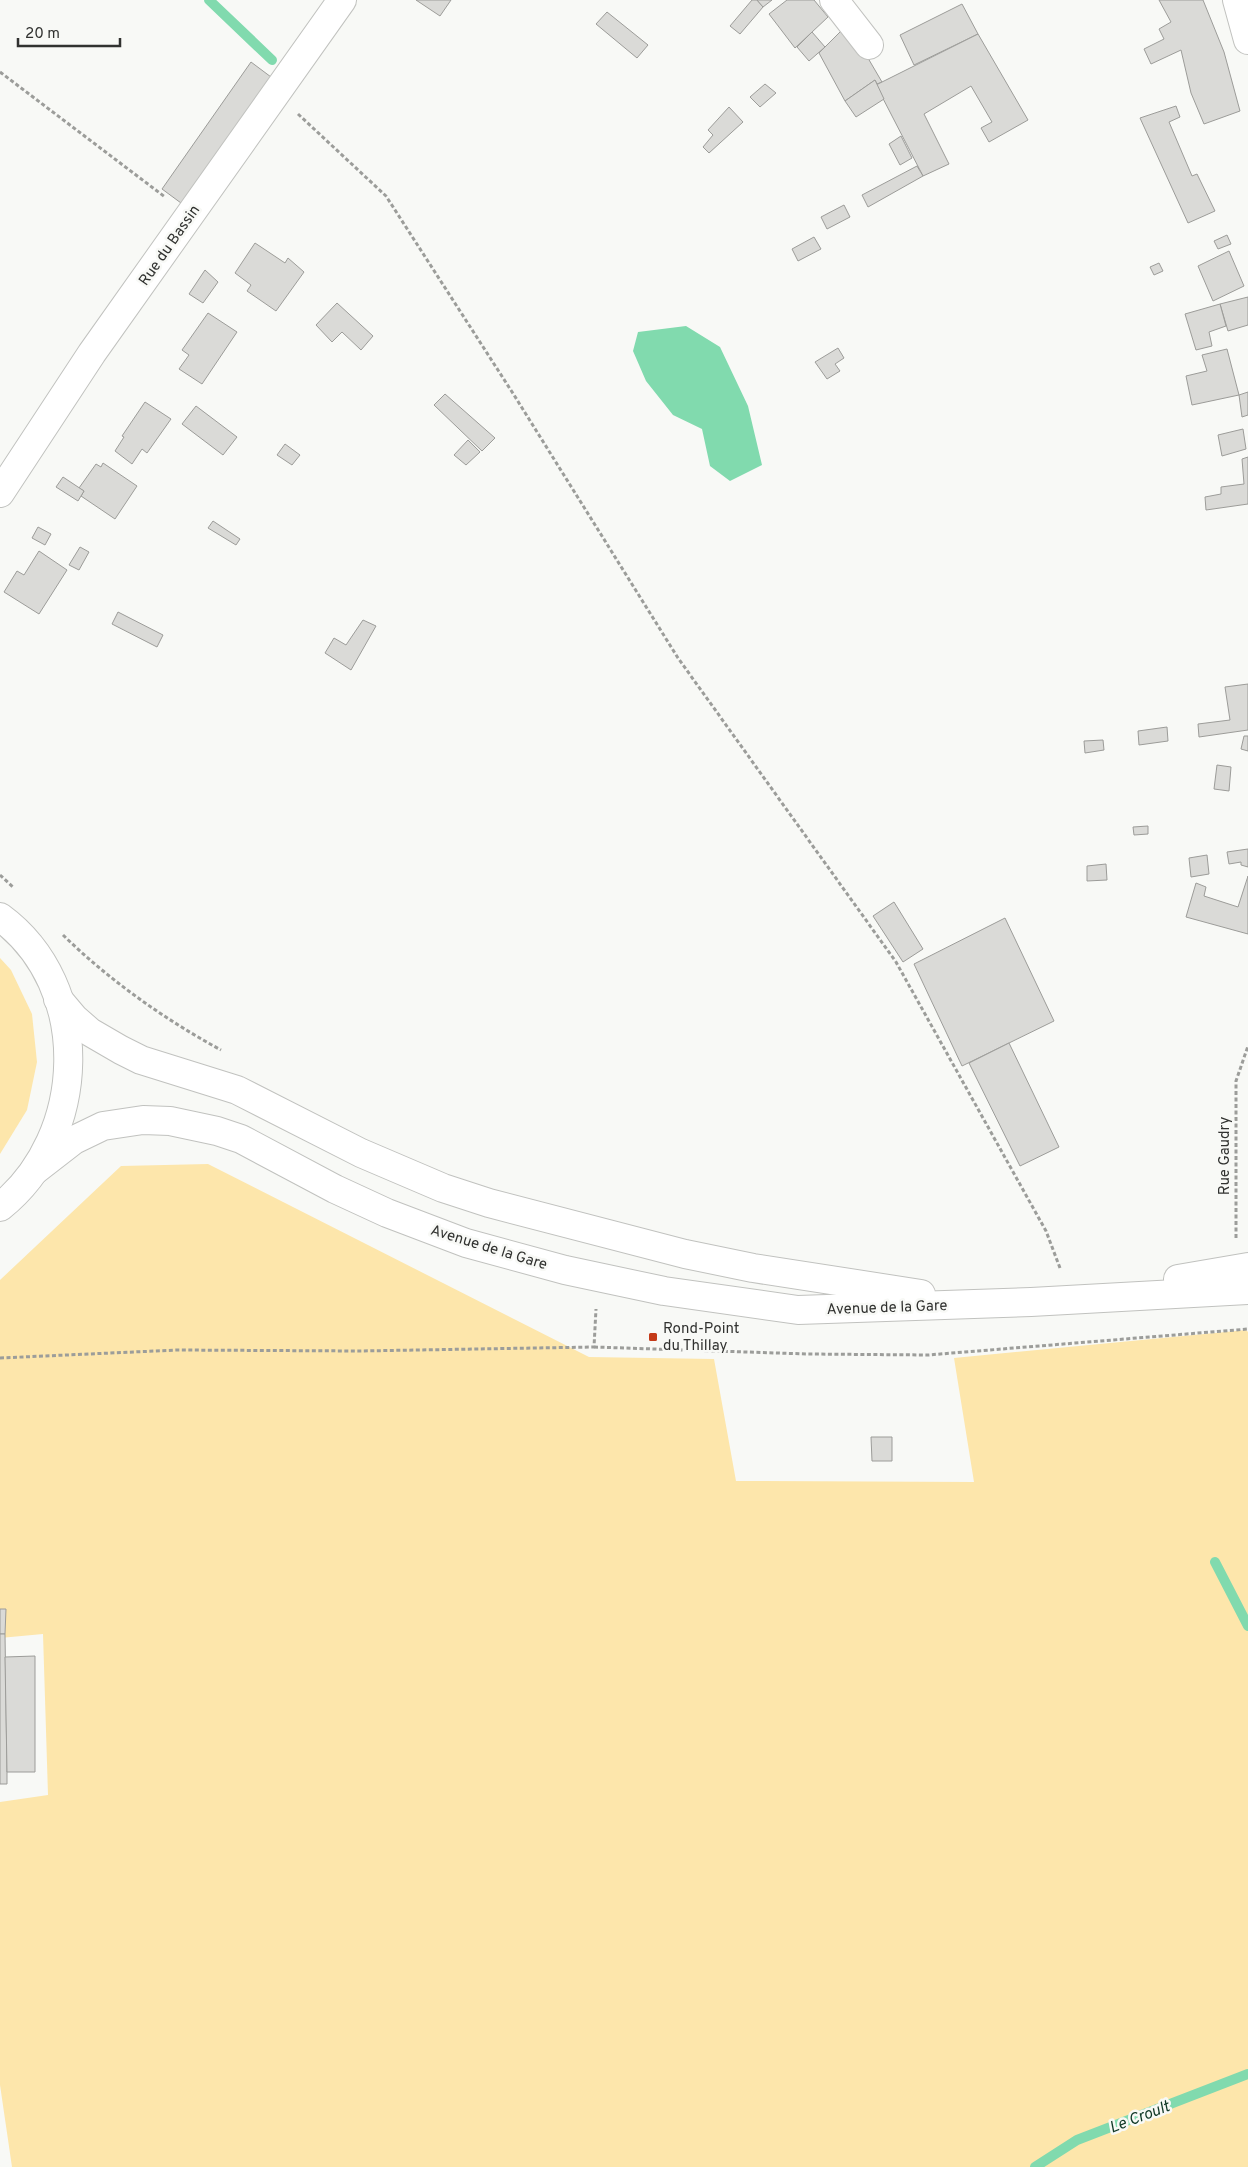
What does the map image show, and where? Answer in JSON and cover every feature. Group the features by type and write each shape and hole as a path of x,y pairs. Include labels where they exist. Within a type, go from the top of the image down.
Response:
{"main road":[{"name":"Rue du Bassin","path":"0,493 92,353 342,0"},
{"path":"834,0 869,44"},
{"path":"1237,0 1248,40"},
{"path":"0,918 21,937 36,956 58,999 66,1028 69,1058 68,1088 54,1136 34,1171 20,1190 0,1208"},
{"name":"Avenue de la Gare","path":"58,999 74,1018 90,1032 121,1050 149,1062 237,1090 361,1153 443,1188 507,1208 685,1254 753,1268 976,1303"},
{"name":"Avenue de la Gare","path":"34,1171 74,1140 103,1126 143,1120 170,1121 218,1131 240,1139 335,1189 435,1233 565,1270 664,1291 798,1310 1073,1300 1244,1275"}],"path":[{"path":"0,72 189,216"},
{"path":"276,93 386,196 678,658 896,962 1046,1231 1073,1300"},
{"path":"0,875 14,889"},
{"path":"58,930 94,965 190,1033 224,1051"},
{"name":"Rue Gaudry","path":"1244,1275 1236,1081 1248,1046"},
{"path":"594,1347 596,1300"},
{"path":"0,1358 178,1350 359,1352 594,1347 808,1354 928,1355 1248,1329"}],"shaded area":[{"path":"686,326 720,347 748,406 762,465 730,481 710,466 702,429 673,415 646,381 633,351 638,332"},
{"path":"0,958 11,970 32,1014 37,1062 27,1110 0,1154"},
{"path":"208,1164 589,1357 714,1359 736,1481 974,1482 954,1358 1246,1330 1248,1332 1248,2167 12,2167 0,2085 0,1802 48,1795 43,1634 0,1638 0,1280 121,1166"}],"building":[{"path":"416,0 451,0 440,16"},
{"path":"752,0 757,0 763,7 740,34 730,26"},
{"path":"757,0 772,0 763,7"},
{"path":"787,0 814,0 828,17 795,48 769,14"},
{"path":"1159,0 1203,0 1224,52 1240,111 1204,124 1191,93 1181,50 1151,64 1144,49 1164,39 1159,29 1171,22"},
{"path":"962,4 978,34 914,65 900,35"},
{"path":"607,12 648,45 637,58 596,24"},
{"path":"848,24 882,82 877,84 875,80 845,101 819,53"},
{"path":"812,32 825,47 809,61 797,47"},
{"path":"978,34 1028,120 989,142 981,128 992,122 971,86 924,114 949,164 923,176 876,85"},
{"path":"251,62 271,77 181,203 162,189"},
{"path":"875,80 884,99 856,117 845,101"},
{"path":"765,84 776,93 760,107 750,97"},
{"path":"1176,106 1180,117 1169,122 1192,176 1197,174 1215,211 1188,223 1140,118"},
{"path":"729,107 743,122 709,153 703,147 713,135 708,130"},
{"path":"901,136 912,158 900,165 889,144"},
{"path":"917,166 923,176 868,207 862,195"},
{"path":"844,205 850,217 827,229 821,217"},
{"path":"1227,235 1231,244 1218,249 1214,241"},
{"path":"814,237 821,249 798,261 792,249"},
{"path":"255,243 285,263 288,258 304,272 276,311 247,291 251,285 235,273"},
{"path":"1229,251 1244,286 1213,301 1198,266"},
{"path":"1159,263 1163,271 1154,275 1150,267"},
{"path":"205,270 218,282 203,303 189,294"},
{"path":"1248,297 1248,325 1228,331 1220,304"},
{"path":"337,303 373,336 361,350 342,332 332,342 316,325"},
{"path":"1220,304 1226,326 1209,332 1212,346 1196,350 1185,314"},
{"path":"208,313 237,332 202,384 179,369 189,355 182,350"},
{"path":"838,348 844,358 835,364 840,371 827,379 815,362"},
{"path":"1227,349 1239,395 1192,405 1186,376 1207,371 1202,355"},
{"path":"1248,392 1248,415 1242,417 1239,395"},
{"path":"445,394 495,438 482,451 434,405"},
{"path":"145,402 171,419 147,453 142,449 132,464 115,451 124,437 122,436"},
{"path":"196,406 237,437 223,455 182,424"},
{"path":"1243,429 1246,449 1222,456 1218,435"},
{"path":"468,440 480,452 466,465 454,455"},
{"path":"285,444 300,455 292,465 277,455"},
{"path":"1248,457 1248,504 1206,510 1205,497 1221,494 1221,487 1244,484 1242,459"},
{"path":"103,463 137,486 115,519 81,496 84,491 79,488 96,464 101,467"},
{"path":"63,477 84,491 78,501 56,487"},
{"path":"213,521 240,539 236,545 208,528"},
{"path":"38,527 51,534 45,545 32,538"},
{"path":"80,547 89,552 79,570 69,565"},
{"path":"39,551 67,570 39,614 4,592 17,571 24,575"},
{"path":"118,612 163,635 157,647 112,624"},
{"path":"363,620 376,626 351,670 325,653 334,638 346,645"},
{"path":"1248,684 1248,730 1199,737 1198,724 1230,720 1225,687"},
{"path":"1167,727 1168,741 1139,745 1138,731"},
{"path":"1244,736 1248,736 1248,751 1241,749"},
{"path":"1103,740 1104,750 1085,753 1084,741"},
{"path":"1217,765 1231,767 1229,791 1214,789"},
{"path":"1148,826 1148,834 1134,835 1133,827"},
{"path":"1248,849 1248,867 1241,865 1241,862 1229,864 1227,852"},
{"path":"1207,855 1209,874 1191,877 1189,858"},
{"path":"1106,864 1107,880 1087,881 1087,866"},
{"path":"1248,876 1248,934 1186,917 1196,883 1206,887 1204,896 1238,907"},
{"path":"894,902 923,949 903,962 873,916"},
{"path":"1005,918 1054,1021 962,1066 914,964"},
{"path":"1009,1043 1059,1147 1020,1166 969,1063"},
{"path":"871,1437 892,1437 892,1461 872,1461"},
{"path":"0,1609 6,1609 5,1634 0,1634"},
{"path":"0,1634 5,1634 7,1784 0,1784"},
{"path":"35,1656 35,1772 7,1772 5,1657"}],"waterway":[{"name":"Le Croult","path":"209,0 272,60"},
{"name":"Le Croult","path":"1215,1562 1248,1626"},
{"name":"Le Croult","path":"1035,2167 1077,2140 1248,2074"}],"place":[{"name":"Rond-Point du Thillay","path":"653,1337"}]}
